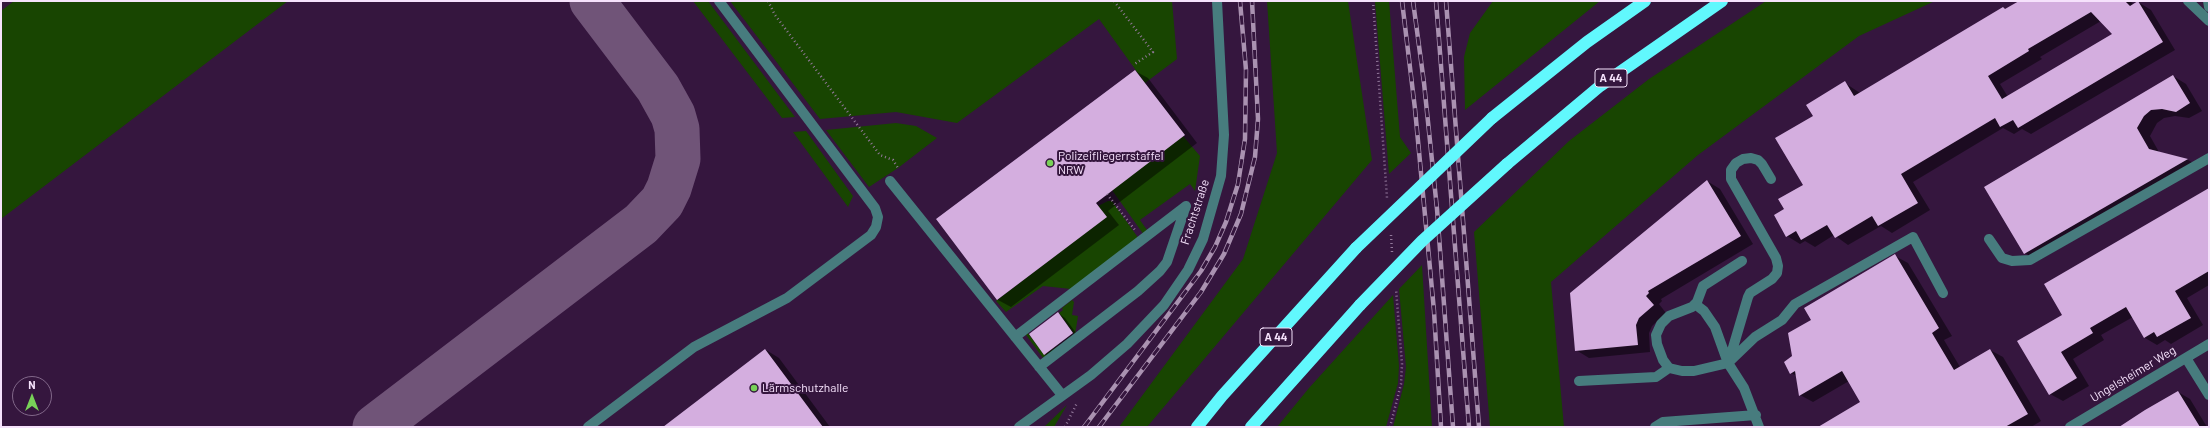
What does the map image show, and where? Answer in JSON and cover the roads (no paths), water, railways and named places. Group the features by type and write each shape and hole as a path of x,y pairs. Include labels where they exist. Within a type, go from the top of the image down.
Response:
{"highway":[{"name":"A 44","path":"1197,427 1222,396 1356,248 1492,118 1587,42 1645,1"},
{"name":"A 44","path":"1251,427 1360,305 1422,241 1507,164 1600,86 1722,1"}],"street":[{"path":"588,427 694,347 788,298 871,235 876,227 878,217 875,208 720,1"},
{"name":"Frachtstraße","path":"1019,427 1066,393 1127,344 1164,305 1188,270 1203,239 1221,176 1224,134 1217,1"},
{"path":"2188,1 2209,21"},
{"path":"2208,1 2209,7"},
{"path":"1728,363 1750,293 1772,279 1777,273 1778,266 1776,258 1731,179 1731,170 1736,163 1743,159 1751,158 1758,160 1771,179"},
{"path":"1989,239 2002,258 2012,261 2030,260 2209,158"},
{"path":"890,181 1039,367 1066,393"},
{"path":"1015,337 1186,206 1167,262 1160,271 1138,291 1039,367"},
{"path":"1742,261 1703,286 1695,304 1670,316 1658,330 1657,344 1663,360 1669,368 1682,372 1694,371 1728,363 1755,337 1782,320 1795,304 1913,237 1943,293"},
{"path":"1695,304 1713,323 1728,363 1744,388 1756,415 1759,427"},
{"name":"Ungelsheimer Weg","path":"2070,427 2209,344"},
{"path":"2186,358 2209,395"},
{"path":"1579,381 1656,377 1669,368"},
{"path":"1655,427 1663,422 1756,415"}],"railway":[{"path":"1084,427 1201,271 1215,247 1226,222 1238,184 1245,139 1246,70 1240,1"},
{"path":"1099,427 1201,292 1224,254 1241,214 1255,157 1258,119 1252,1"},
{"path":"1402,1 1415,109 1434,311 1441,427"},
{"path":"1413,1 1424,83 1437,209 1453,427"},
{"path":"1436,1 1469,427"},
{"path":"1446,1 1479,427"}],"place":[{"name":"Polizeifliegerrstaffel NRW","path":"1050,163"},
{"name":"Lärmschutzhalle","path":"754,388"}]}
